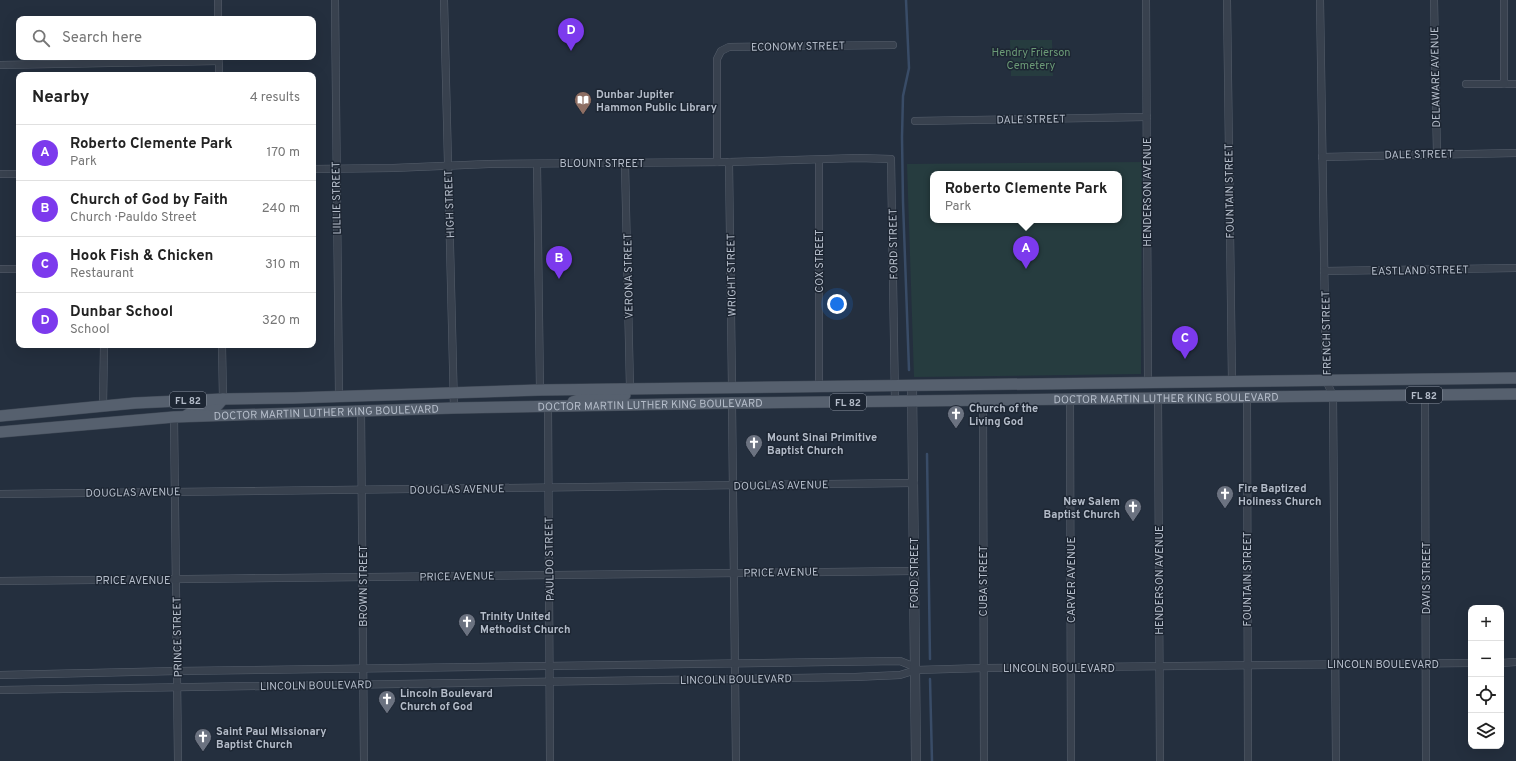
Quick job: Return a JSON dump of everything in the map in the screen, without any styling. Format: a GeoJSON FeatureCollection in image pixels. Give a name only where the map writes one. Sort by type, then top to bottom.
{"type":"FeatureCollection","features":[{"type":"Feature","properties":{"kind":"main road","name":"FL 82"},"geometry":{"type":"LineString","coordinates":[[1327,381],[1516,378]]}},
{"type":"Feature","properties":{"kind":"main road","name":"DOCTOR MARTIN LUTHER KING BOULEVARD"},"geometry":{"type":"LineString","coordinates":[[0,416],[135,403],[339,395],[630,388],[1327,381]]}},
{"type":"Feature","properties":{"kind":"main road"},"geometry":{"type":"LineString","coordinates":[[1133,398],[1144,390],[1148,383]]}},
{"type":"Feature","properties":{"kind":"main road"},"geometry":{"type":"LineString","coordinates":[[732,403],[737,394],[748,387]]}},
{"type":"Feature","properties":{"kind":"main road"},"geometry":{"type":"LineString","coordinates":[[565,406],[584,398],[624,395],[630,388]]}},
{"type":"Feature","properties":{"kind":"main road","name":"FL 82"},"geometry":{"type":"LineString","coordinates":[[1333,396],[1516,394]]}},
{"type":"Feature","properties":{"kind":"main road","name":"DOCTOR MARTIN LUTHER KING BOULEVARD"},"geometry":{"type":"LineString","coordinates":[[0,432],[179,417],[454,408],[732,403],[1333,396]]}},
{"type":"Feature","properties":{"kind":"main road"},"geometry":{"type":"LineString","coordinates":[[240,414],[245,407],[249,405],[286,403],[293,398]]}},
{"type":"Feature","properties":{"kind":"main road"},"geometry":{"type":"LineString","coordinates":[[179,417],[198,409],[216,407],[223,399]]}},
{"type":"Feature","properties":{"kind":"street"},"geometry":{"type":"LineString","coordinates":[[218,0],[218,16]]}},
{"type":"Feature","properties":{"kind":"street","name":"LILLIE STREET"},"geometry":{"type":"LineString","coordinates":[[335,0],[339,395]]}},
{"type":"Feature","properties":{"kind":"street","name":"HIGH STREET"},"geometry":{"type":"LineString","coordinates":[[444,0],[454,408]]}},
{"type":"Feature","properties":{"kind":"street","name":"HENDERSON AVENUE"},"geometry":{"type":"LineString","coordinates":[[1146,0],[1148,383]]}},
{"type":"Feature","properties":{"kind":"street","name":"FOUNTAIN STREET"},"geometry":{"type":"LineString","coordinates":[[1227,0],[1232,382]]}},
{"type":"Feature","properties":{"kind":"street","name":"FRENCH STREET"},"geometry":{"type":"LineString","coordinates":[[1320,0],[1327,381],[1333,396],[1336,761]]}},
{"type":"Feature","properties":{"kind":"street","name":"DELAWARE AVENUE"},"geometry":{"type":"LineString","coordinates":[[1434,0],[1437,154]]}},
{"type":"Feature","properties":{"kind":"street"},"geometry":{"type":"LineString","coordinates":[[1504,0],[1504,84]]}},
{"type":"Feature","properties":{"kind":"street","name":"ECONOMY STREET"},"geometry":{"type":"LineString","coordinates":[[717,162],[718,58],[721,51],[729,47],[893,45]]}},
{"type":"Feature","properties":{"kind":"street"},"geometry":{"type":"LineString","coordinates":[[0,65],[182,60]]}},
{"type":"Feature","properties":{"kind":"street"},"geometry":{"type":"LineString","coordinates":[[219,60],[219,72]]}},
{"type":"Feature","properties":{"kind":"street"},"geometry":{"type":"LineString","coordinates":[[1466,84],[1516,84]]}},
{"type":"Feature","properties":{"kind":"street","name":"DALE STREET"},"geometry":{"type":"LineString","coordinates":[[915,121],[1147,117]]}},
{"type":"Feature","properties":{"kind":"street","name":"DALE STREET"},"geometry":{"type":"LineString","coordinates":[[1322,157],[1516,153]]}},
{"type":"Feature","properties":{"kind":"street","name":"BLOUNT STREET"},"geometry":{"type":"LineString","coordinates":[[316,169],[891,159]]}},
{"type":"Feature","properties":{"kind":"street","name":"FORD STREET"},"geometry":{"type":"LineString","coordinates":[[891,159],[895,401]]}},
{"type":"Feature","properties":{"kind":"street","name":"COX STREET"},"geometry":{"type":"LineString","coordinates":[[818,160],[819,386]]}},
{"type":"Feature","properties":{"kind":"street","name":"WRIGHT STREET"},"geometry":{"type":"LineString","coordinates":[[729,162],[732,387]]}},
{"type":"Feature","properties":{"kind":"street"},"geometry":{"type":"LineString","coordinates":[[537,164],[540,390]]}},
{"type":"Feature","properties":{"kind":"street","name":"VERONA STREET"},"geometry":{"type":"LineString","coordinates":[[625,164],[630,388]]}},
{"type":"Feature","properties":{"kind":"street"},"geometry":{"type":"LineString","coordinates":[[0,174],[16,174]]}},
{"type":"Feature","properties":{"kind":"street"},"geometry":{"type":"LineString","coordinates":[[0,269],[16,268]]}},
{"type":"Feature","properties":{"kind":"street","name":"EASTLAND STREET"},"geometry":{"type":"LineString","coordinates":[[1324,271],[1516,268]]}},
{"type":"Feature","properties":{"kind":"street"},"geometry":{"type":"LineString","coordinates":[[103,406],[104,348]]}},
{"type":"Feature","properties":{"kind":"street"},"geometry":{"type":"LineString","coordinates":[[222,348],[223,399]]}},
{"type":"Feature","properties":{"kind":"street","name":"FORD STREET"},"geometry":{"type":"LineString","coordinates":[[912,386],[916,761]]}},
{"type":"Feature","properties":{"kind":"street","name":"DAVIS STREET"},"geometry":{"type":"LineString","coordinates":[[1425,395],[1426,761]]}},
{"type":"Feature","properties":{"kind":"street","name":"FOUNTAIN STREET"},"geometry":{"type":"LineString","coordinates":[[1247,397],[1248,761]]}},
{"type":"Feature","properties":{"kind":"street","name":"HENDERSON AVENUE"},"geometry":{"type":"LineString","coordinates":[[1158,398],[1160,761]]}},
{"type":"Feature","properties":{"kind":"street","name":"CARVER AVENUE"},"geometry":{"type":"LineString","coordinates":[[1070,399],[1071,761]]}},
{"type":"Feature","properties":{"kind":"street","name":"CUBA STREET"},"geometry":{"type":"LineString","coordinates":[[983,400],[984,761]]}},
{"type":"Feature","properties":{"kind":"street"},"geometry":{"type":"LineString","coordinates":[[732,403],[736,761]]}},
{"type":"Feature","properties":{"kind":"street","name":"PAULDO STREET"},"geometry":{"type":"LineString","coordinates":[[548,406],[550,761]]}},
{"type":"Feature","properties":{"kind":"street","name":"BROWN STREET"},"geometry":{"type":"LineString","coordinates":[[361,411],[364,761]]}},
{"type":"Feature","properties":{"kind":"street","name":"PRINCE STREET"},"geometry":{"type":"LineString","coordinates":[[178,761],[175,492],[179,417]]}},
{"type":"Feature","properties":{"kind":"street","name":"DOUGLAS AVENUE"},"geometry":{"type":"LineString","coordinates":[[0,494],[914,483]]}},
{"type":"Feature","properties":{"kind":"street","name":"PRICE AVENUE"},"geometry":{"type":"LineString","coordinates":[[0,581],[914,571]]}},
{"type":"Feature","properties":{"kind":"street","name":"LINCOLN BOULEVARD"},"geometry":{"type":"LineString","coordinates":[[0,675],[363,668],[900,661],[915,668],[1071,668],[1468,663]]}},
{"type":"Feature","properties":{"kind":"street"},"geometry":{"type":"LineString","coordinates":[[1504,663],[1516,662]]}},
{"type":"Feature","properties":{"kind":"street","name":"LINCOLN BOULEVARD"},"geometry":{"type":"LineString","coordinates":[[0,690],[735,679],[900,675],[915,668]]}},
{"type":"Feature","properties":{"kind":"green space","name":"Hendry Frierson Cemetery"},"geometry":{"type":"Polygon","coordinates":[[[1010,40],[1052,40],[1053,76],[1011,76],[1010,40]]]}},
{"type":"Feature","properties":{"kind":"green space"},"geometry":{"type":"Polygon","coordinates":[[[1142,162],[1141,374],[914,377],[907,164],[1142,162]]]}},
{"type":"Feature","properties":{"kind":"waterway"},"geometry":{"type":"LineString","coordinates":[[906,0],[909,68],[903,96],[902,137],[909,370]]}},
{"type":"Feature","properties":{"kind":"waterway"},"geometry":{"type":"LineString","coordinates":[[927,454],[930,659]]}},
{"type":"Feature","properties":{"kind":"waterway"},"geometry":{"type":"LineString","coordinates":[[930,679],[932,761]]}},
{"type":"Feature","properties":{"kind":"place","name":"Dunbar School"},"geometry":{"type":"Point","coordinates":[571,51]}},
{"type":"Feature","properties":{"kind":"place","name":"Dunbar Jupiter Hammon Public Library"},"geometry":{"type":"Point","coordinates":[583,115]}},
{"type":"Feature","properties":{"kind":"place","name":"Roberto Clemente Park"},"geometry":{"type":"Point","coordinates":[1026,269]}},
{"type":"Feature","properties":{"kind":"place","name":"Church of God by Faith"},"geometry":{"type":"Point","coordinates":[559,279]}},
{"type":"Feature","properties":{"kind":"place","name":"Hook Fish & Chicken"},"geometry":{"type":"Point","coordinates":[1185,359]}},
{"type":"Feature","properties":{"kind":"place","name":"Church of the Living God"},"geometry":{"type":"Point","coordinates":[956,429]}},
{"type":"Feature","properties":{"kind":"place","name":"Mount Sinai Primitive Baptist Church"},"geometry":{"type":"Point","coordinates":[754,458]}},
{"type":"Feature","properties":{"kind":"place","name":"Fire Baptized Holiness Church"},"geometry":{"type":"Point","coordinates":[1225,509]}},
{"type":"Feature","properties":{"kind":"place","name":"New Salem Baptist Church"},"geometry":{"type":"Point","coordinates":[1133,522]}},
{"type":"Feature","properties":{"kind":"place","name":"Trinity United Methodist Church"},"geometry":{"type":"Point","coordinates":[467,637]}},
{"type":"Feature","properties":{"kind":"place","name":"Lincoln Boulevard Church of God"},"geometry":{"type":"Point","coordinates":[387,714]}},
{"type":"Feature","properties":{"kind":"place","name":"Saint Paul Missionary Baptist Church"},"geometry":{"type":"Point","coordinates":[203,752]}}]}
